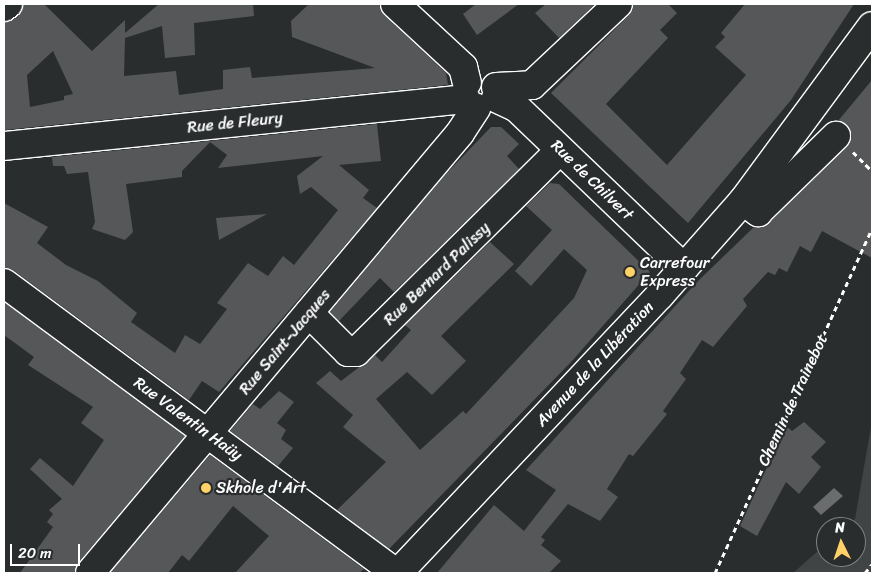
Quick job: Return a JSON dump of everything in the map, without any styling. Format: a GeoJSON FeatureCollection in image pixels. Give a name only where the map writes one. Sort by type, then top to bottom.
{"type":"FeatureCollection","features":[{"type":"Feature","properties":{"kind":"street"},"geometry":{"type":"LineString","coordinates":[[4,7],[8,4]]}},
{"type":"Feature","properties":{"kind":"street"},"geometry":{"type":"LineString","coordinates":[[395,4],[463,67],[480,95]]}},
{"type":"Feature","properties":{"kind":"street","name":"Rue de Fleury"},"geometry":{"type":"LineString","coordinates":[[4,146],[480,95],[532,85],[618,4]]}},
{"type":"Feature","properties":{"kind":"street","name":"Avenue de la Libération"},"geometry":{"type":"LineString","coordinates":[[397,573],[684,268],[743,201],[872,26]]}},
{"type":"Feature","properties":{"kind":"street","name":"Rue de Chilvert"},"geometry":{"type":"LineString","coordinates":[[480,95],[516,108],[684,268]]}},
{"type":"Feature","properties":{"kind":"street","name":"Rue Saint-Jacques"},"geometry":{"type":"LineString","coordinates":[[90,573],[460,133],[480,95]]}},
{"type":"Feature","properties":{"kind":"street"},"geometry":{"type":"LineString","coordinates":[[743,201],[758,212],[836,136]]}},
{"type":"Feature","properties":{"kind":"street","name":"Rue Bernard Palissy"},"geometry":{"type":"LineString","coordinates":[[309,313],[348,352],[356,352],[560,150]]}},
{"type":"Feature","properties":{"kind":"street","name":"Rue Valentin Haüy"},"geometry":{"type":"LineString","coordinates":[[4,284],[397,573]]}},
{"type":"Feature","properties":{"kind":"path","name":"Chemin de Trainebot"},"geometry":{"type":"LineString","coordinates":[[715,573],[872,229]]}},
{"type":"Feature","properties":{"kind":"path"},"geometry":{"type":"LineString","coordinates":[[865,573],[872,564]]}},
{"type":"Feature","properties":{"kind":"shaded area"},"geometry":{"type":"Polygon","coordinates":[[[872,421],[872,573],[793,573],[816,553],[816,567],[866,567],[866,517],[855,517],[872,421]]]}},
{"type":"Feature","properties":{"kind":"shaded area"},"geometry":{"type":"Polygon","coordinates":[[[834,488],[843,496],[821,515],[813,507],[834,488]]]}},
{"type":"Feature","properties":{"kind":"building"},"geometry":{"type":"Polygon","coordinates":[[[23,4],[44,4],[92,51],[125,20],[125,33],[159,4],[253,4],[254,16],[194,23],[195,55],[165,58],[162,26],[125,38],[124,76],[176,71],[179,95],[223,89],[223,70],[250,67],[252,78],[375,68],[292,37],[291,21],[309,4],[379,4],[384,15],[446,73],[448,85],[4,130],[4,23],[17,16],[23,4]],[[53,51],[27,75],[30,107],[64,100],[64,96],[73,94],[53,51]]]}},
{"type":"Feature","properties":{"kind":"building"},"geometry":{"type":"Polygon","coordinates":[[[476,4],[519,4],[477,35],[463,14],[476,4]]]}},
{"type":"Feature","properties":{"kind":"building"},"geometry":{"type":"Polygon","coordinates":[[[546,4],[595,4],[559,38],[535,13],[546,4]]]}},
{"type":"Feature","properties":{"kind":"building"},"geometry":{"type":"Polygon","coordinates":[[[633,4],[668,4],[677,13],[660,30],[668,38],[606,104],[667,165],[746,75],[715,47],[725,37],[721,33],[745,4],[854,4],[791,100],[688,223],[551,93],[629,15],[633,4]]]}},
{"type":"Feature","properties":{"kind":"building"},"geometry":{"type":"Polygon","coordinates":[[[872,80],[872,258],[822,231],[811,252],[800,246],[787,272],[779,268],[775,275],[768,272],[743,299],[747,306],[713,347],[702,340],[680,373],[686,379],[663,411],[667,414],[633,456],[629,454],[607,489],[618,497],[600,521],[568,504],[541,537],[545,540],[541,545],[561,561],[549,573],[437,573],[494,505],[524,531],[556,490],[526,470],[698,281],[754,227],[769,223],[847,147],[851,132],[838,121],[872,80]]]}},
{"type":"Feature","properties":{"kind":"building"},"geometry":{"type":"Polygon","coordinates":[[[377,124],[381,161],[339,165],[369,190],[363,198],[377,208],[219,392],[202,381],[189,400],[13,270],[4,268],[4,203],[48,227],[37,243],[66,265],[98,281],[137,313],[131,322],[175,353],[185,335],[200,344],[227,309],[217,303],[248,263],[268,276],[283,256],[294,265],[338,210],[311,187],[300,194],[297,176],[323,156],[218,168],[227,155],[210,142],[182,171],[182,177],[126,184],[133,232],[125,240],[92,229],[95,222],[88,172],[67,174],[64,166],[53,166],[52,157],[377,124]]]}},
{"type":"Feature","properties":{"kind":"building"},"geometry":{"type":"Polygon","coordinates":[[[491,127],[501,127],[519,144],[507,156],[519,169],[394,292],[380,278],[339,321],[330,312],[444,176],[491,127]]]}},
{"type":"Feature","properties":{"kind":"building"},"geometry":{"type":"Polygon","coordinates":[[[550,183],[559,184],[650,272],[572,361],[389,549],[337,510],[386,462],[343,427],[353,415],[316,383],[330,371],[341,381],[375,355],[382,362],[411,330],[405,325],[490,242],[514,264],[441,336],[466,361],[432,395],[407,372],[376,399],[420,450],[463,411],[466,414],[574,298],[587,270],[564,249],[531,286],[515,271],[552,230],[526,206],[550,183]]]}},
{"type":"Feature","properties":{"kind":"building"},"geometry":{"type":"Polygon","coordinates":[[[267,214],[219,240],[216,218],[267,214]]]}},
{"type":"Feature","properties":{"kind":"building"},"geometry":{"type":"Polygon","coordinates":[[[4,302],[185,436],[78,563],[75,573],[20,573],[53,527],[47,522],[53,514],[49,510],[62,499],[30,469],[40,458],[73,486],[104,440],[81,423],[93,407],[28,365],[34,357],[4,335],[4,302]]]}},
{"type":"Feature","properties":{"kind":"building"},"geometry":{"type":"Polygon","coordinates":[[[279,391],[294,402],[277,423],[286,430],[281,439],[293,448],[278,466],[230,431],[253,404],[260,409],[279,391]]]}},
{"type":"Feature","properties":{"kind":"building"},"geometry":{"type":"Polygon","coordinates":[[[804,422],[826,442],[811,457],[821,467],[799,494],[786,482],[757,536],[740,526],[786,426],[792,431],[804,422]]]}},
{"type":"Feature","properties":{"kind":"building"},"geometry":{"type":"Polygon","coordinates":[[[210,455],[364,569],[359,573],[235,573],[269,536],[233,506],[189,561],[182,555],[168,573],[110,573],[210,455]]]}},
{"type":"Feature","properties":{"kind":"place","name":"Carrefour Express"},"geometry":{"type":"Point","coordinates":[630,272]}},
{"type":"Feature","properties":{"kind":"place","name":"Skhole d'Art"},"geometry":{"type":"Point","coordinates":[206,488]}}]}
